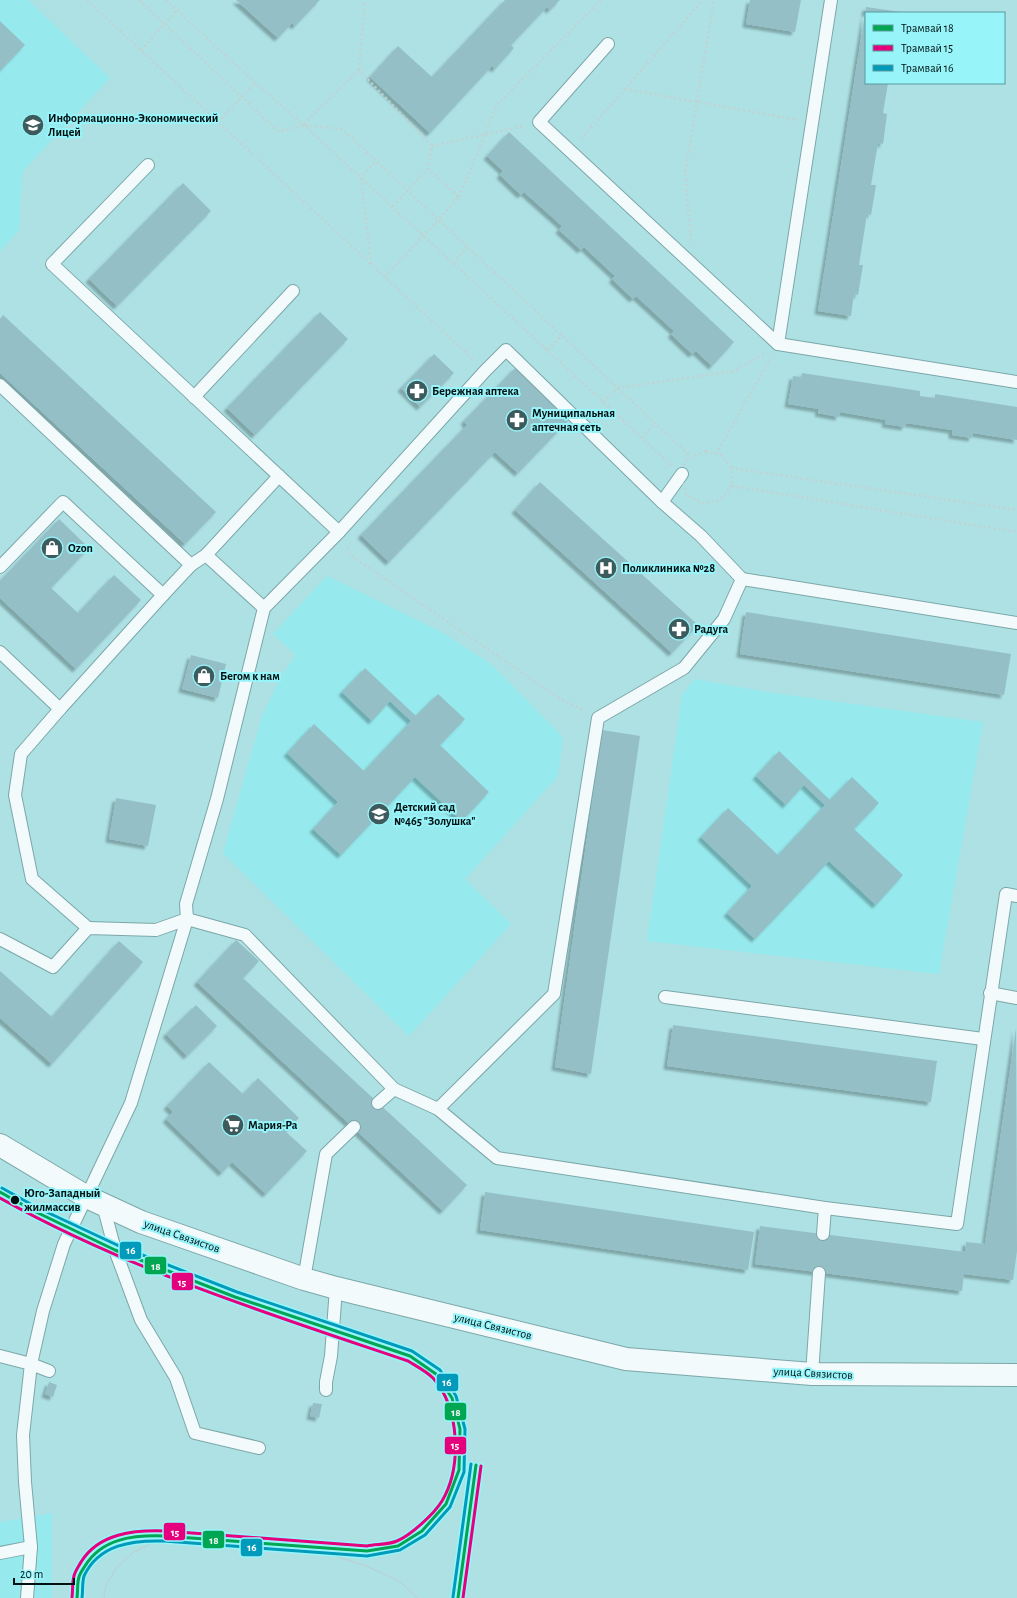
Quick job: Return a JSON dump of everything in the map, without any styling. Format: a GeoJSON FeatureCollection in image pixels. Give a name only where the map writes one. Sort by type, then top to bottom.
{"type":"FeatureCollection","features":[{"type":"Feature","properties":{"kind":"main road","name":"улица Связистов"},"geometry":{"type":"LineString","coordinates":[[0,1145],[95,1201],[141,1222],[304,1279],[626,1359],[812,1374],[1017,1375]]}},
{"type":"Feature","properties":{"kind":"lane"},"geometry":{"type":"LineString","coordinates":[[778,344],[831,0]]}},
{"type":"Feature","properties":{"kind":"lane"},"geometry":{"type":"LineString","coordinates":[[608,44],[539,122],[778,344],[1017,382]]}},
{"type":"Feature","properties":{"kind":"lane"},"geometry":{"type":"LineString","coordinates":[[148,166],[52,264],[339,532]]}},
{"type":"Feature","properties":{"kind":"lane"},"geometry":{"type":"LineString","coordinates":[[194,396],[293,291]]}},
{"type":"Feature","properties":{"kind":"lane"},"geometry":{"type":"LineString","coordinates":[[27,1598],[31,1547],[25,1482],[23,1435],[31,1364],[43,1311],[64,1244],[95,1201],[131,1103],[186,919],[186,904],[217,799],[264,608],[339,532],[485,371],[506,350],[662,502],[701,536],[742,579],[1017,623]]}},
{"type":"Feature","properties":{"kind":"lane"},"geometry":{"type":"LineString","coordinates":[[0,386],[191,565]]}},
{"type":"Feature","properties":{"kind":"lane"},"geometry":{"type":"LineString","coordinates":[[662,502],[682,474]]}},
{"type":"Feature","properties":{"kind":"lane"},"geometry":{"type":"LineString","coordinates":[[279,476],[206,555],[191,565],[163,595],[21,754],[14,795],[32,879],[88,928],[156,930],[186,919],[245,935],[394,1089],[438,1109],[497,1158],[825,1208],[956,1224],[1006,894],[1017,896]]}},
{"type":"Feature","properties":{"kind":"lane"},"geometry":{"type":"LineString","coordinates":[[0,567],[63,502],[163,595]]}},
{"type":"Feature","properties":{"kind":"lane"},"geometry":{"type":"LineString","coordinates":[[206,555],[264,608]]}},
{"type":"Feature","properties":{"kind":"lane"},"geometry":{"type":"LineString","coordinates":[[438,1109],[554,994],[598,718],[684,668],[724,619],[742,579]]}},
{"type":"Feature","properties":{"kind":"lane"},"geometry":{"type":"LineString","coordinates":[[0,652],[60,709]]}},
{"type":"Feature","properties":{"kind":"lane"},"geometry":{"type":"LineString","coordinates":[[0,939],[53,967],[88,928]]}},
{"type":"Feature","properties":{"kind":"lane"},"geometry":{"type":"LineString","coordinates":[[990,993],[1017,998]]}},
{"type":"Feature","properties":{"kind":"lane"},"geometry":{"type":"LineString","coordinates":[[665,997],[983,1039]]}},
{"type":"Feature","properties":{"kind":"lane"},"geometry":{"type":"LineString","coordinates":[[378,1103],[394,1089]]}},
{"type":"Feature","properties":{"kind":"lane"},"geometry":{"type":"LineString","coordinates":[[304,1279],[326,1154],[354,1127]]}},
{"type":"Feature","properties":{"kind":"lane"},"geometry":{"type":"LineString","coordinates":[[95,1201],[141,1320],[176,1378],[196,1433],[259,1448]]}},
{"type":"Feature","properties":{"kind":"lane"},"geometry":{"type":"LineString","coordinates":[[823,1234],[825,1208]]}},
{"type":"Feature","properties":{"kind":"lane"},"geometry":{"type":"LineString","coordinates":[[812,1374],[819,1273]]}},
{"type":"Feature","properties":{"kind":"lane"},"geometry":{"type":"LineString","coordinates":[[326,1390],[331,1356],[336,1288]]}},
{"type":"Feature","properties":{"kind":"lane"},"geometry":{"type":"LineString","coordinates":[[0,1356],[31,1364],[49,1371]]}},
{"type":"Feature","properties":{"kind":"lane"},"geometry":{"type":"LineString","coordinates":[[0,1553],[31,1547]]}},
{"type":"Feature","properties":{"kind":"path"},"geometry":{"type":"LineString","coordinates":[[87,0],[485,371]]}},
{"type":"Feature","properties":{"kind":"path"},"geometry":{"type":"LineString","coordinates":[[139,0],[279,132],[304,125],[342,129],[690,456]]}},
{"type":"Feature","properties":{"kind":"path"},"geometry":{"type":"LineString","coordinates":[[166,0],[255,83],[361,177],[423,236],[682,474]]}},
{"type":"Feature","properties":{"kind":"path"},"geometry":{"type":"LineString","coordinates":[[304,125],[359,70],[365,0]]}},
{"type":"Feature","properties":{"kind":"path"},"geometry":{"type":"LineString","coordinates":[[385,277],[459,197],[497,104],[601,0]]}},
{"type":"Feature","properties":{"kind":"path"},"geometry":{"type":"LineString","coordinates":[[570,151],[703,0]]}},
{"type":"Feature","properties":{"kind":"path"},"geometry":{"type":"LineString","coordinates":[[694,266],[685,172],[714,0]]}},
{"type":"Feature","properties":{"kind":"path"},"geometry":{"type":"LineString","coordinates":[[140,50],[177,10]]}},
{"type":"Feature","properties":{"kind":"path"},"geometry":{"type":"LineString","coordinates":[[359,70],[432,146]]}},
{"type":"Feature","properties":{"kind":"path"},"geometry":{"type":"LineString","coordinates":[[218,122],[255,83]]}},
{"type":"Feature","properties":{"kind":"path"},"geometry":{"type":"LineString","coordinates":[[625,89],[812,123]]}},
{"type":"Feature","properties":{"kind":"path"},"geometry":{"type":"LineString","coordinates":[[432,146],[539,122]]}},
{"type":"Feature","properties":{"kind":"path"},"geometry":{"type":"LineString","coordinates":[[392,207],[428,169],[432,146]]}},
{"type":"Feature","properties":{"kind":"path"},"geometry":{"type":"LineString","coordinates":[[371,265],[361,177],[376,161]]}},
{"type":"Feature","properties":{"kind":"path"},"geometry":{"type":"LineString","coordinates":[[428,169],[459,197]]}},
{"type":"Feature","properties":{"kind":"path"},"geometry":{"type":"LineString","coordinates":[[453,263],[467,247]]}},
{"type":"Feature","properties":{"kind":"path"},"geometry":{"type":"LineString","coordinates":[[548,350],[562,335]]}},
{"type":"Feature","properties":{"kind":"path"},"geometry":{"type":"LineString","coordinates":[[603,402],[618,388],[734,371],[778,344]]}},
{"type":"Feature","properties":{"kind":"path"},"geometry":{"type":"LineString","coordinates":[[716,454],[778,344]]}},
{"type":"Feature","properties":{"kind":"path"},"geometry":{"type":"LineString","coordinates":[[642,438],[655,423]]}},
{"type":"Feature","properties":{"kind":"path"},"geometry":{"type":"LineString","coordinates":[[706,451],[716,454],[721,455],[731,468],[733,477],[732,486],[720,500],[702,504],[686,494],[682,474],[683,465],[690,456],[706,451]]}},
{"type":"Feature","properties":{"kind":"path"},"geometry":{"type":"LineString","coordinates":[[731,468],[1017,510]]}},
{"type":"Feature","properties":{"kind":"path"},"geometry":{"type":"LineString","coordinates":[[732,486],[1017,532]]}},
{"type":"Feature","properties":{"kind":"path"},"geometry":{"type":"LineString","coordinates":[[339,532],[353,557],[359,562],[559,698],[598,718]]}},
{"type":"Feature","properties":{"kind":"shaded area","name":"Информационно-Экономический Лицей"},"geometry":{"type":"Polygon","coordinates":[[[0,0],[28,0],[110,78],[22,172],[19,230],[0,251],[0,0]]]}},
{"type":"Feature","properties":{"kind":"shaded area","name":"Детский сад №465 \"Золушка\""},"geometry":{"type":"Polygon","coordinates":[[[327,576],[440,631],[491,664],[563,737],[558,776],[465,879],[511,924],[409,1036],[223,853],[262,716],[281,676],[296,655],[273,634],[327,576]]]}},
{"type":"Feature","properties":{"kind":"shaded area"},"geometry":{"type":"Polygon","coordinates":[[[695,679],[774,693],[983,722],[939,974],[647,941],[682,695],[695,679]]]}},
{"type":"Feature","properties":{"kind":"shaded area"},"geometry":{"type":"Polygon","coordinates":[[[52,1513],[52,1598],[0,1598],[0,1522],[52,1513]]]}},
{"type":"Feature","properties":{"kind":"building"},"geometry":{"type":"Polygon","coordinates":[[[236,0],[320,0],[295,26],[292,23],[278,38],[236,0]]]}},
{"type":"Feature","properties":{"kind":"building"},"geometry":{"type":"Polygon","coordinates":[[[505,0],[560,0],[550,10],[547,7],[511,45],[514,48],[495,69],[492,66],[430,133],[370,77],[398,46],[432,77],[505,0]]]}},
{"type":"Feature","properties":{"kind":"building"},"geometry":{"type":"Polygon","coordinates":[[[750,0],[801,0],[795,32],[746,24],[750,0]]]}},
{"type":"Feature","properties":{"kind":"building"},"geometry":{"type":"Polygon","coordinates":[[[866,7],[901,12],[865,12],[866,7]]]}},
{"type":"Feature","properties":{"kind":"building"},"geometry":{"type":"Polygon","coordinates":[[[865,13],[865,84],[888,84],[883,113],[887,114],[883,144],[878,143],[871,185],[876,185],[871,215],[867,214],[859,265],[863,265],[858,295],[854,294],[851,316],[818,311],[865,13]]]}},
{"type":"Feature","properties":{"kind":"building"},"geometry":{"type":"Polygon","coordinates":[[[0,21],[25,45],[0,71],[0,21]]]}},
{"type":"Feature","properties":{"kind":"building"},"geometry":{"type":"Polygon","coordinates":[[[509,132],[734,342],[712,366],[696,351],[692,354],[671,334],[674,331],[636,296],[633,299],[612,279],[615,276],[584,247],[581,250],[559,230],[562,226],[524,192],[521,195],[500,175],[503,171],[487,156],[509,132]]]}},
{"type":"Feature","properties":{"kind":"building"},"geometry":{"type":"Polygon","coordinates":[[[183,183],[211,211],[117,306],[89,279],[183,183]]]}},
{"type":"Feature","properties":{"kind":"building"},"geometry":{"type":"Polygon","coordinates":[[[320,312],[348,339],[255,435],[227,408],[320,312]]]}},
{"type":"Feature","properties":{"kind":"building"},"geometry":{"type":"Polygon","coordinates":[[[3,315],[216,512],[185,544],[0,373],[0,319],[3,315]]]}},
{"type":"Feature","properties":{"kind":"building"},"geometry":{"type":"Polygon","coordinates":[[[434,354],[454,373],[420,407],[401,388],[434,354]]]}},
{"type":"Feature","properties":{"kind":"building"},"geometry":{"type":"Polygon","coordinates":[[[516,367],[570,419],[518,473],[495,452],[389,562],[361,535],[467,425],[464,421],[516,367]]]}},
{"type":"Feature","properties":{"kind":"building"},"geometry":{"type":"Polygon","coordinates":[[[802,373],[920,391],[920,396],[935,398],[935,394],[1017,407],[1017,440],[973,433],[972,438],[952,435],[952,430],[906,423],[905,427],[885,424],[886,420],[840,412],[839,417],[818,413],[819,409],[788,404],[793,376],[801,377],[802,373]]]}},
{"type":"Feature","properties":{"kind":"building","name":"Поликлиника №28"},"geometry":{"type":"Polygon","coordinates":[[[540,482],[698,625],[672,653],[515,510],[540,482]]]}},
{"type":"Feature","properties":{"kind":"building"},"geometry":{"type":"Polygon","coordinates":[[[59,519],[89,548],[51,588],[78,613],[114,575],[141,600],[76,669],[0,598],[0,581],[59,519]]]}},
{"type":"Feature","properties":{"kind":"building"},"geometry":{"type":"Polygon","coordinates":[[[746,612],[1011,654],[1004,695],[740,654],[746,612]]]}},
{"type":"Feature","properties":{"kind":"building","name":"Бегом к нам"},"geometry":{"type":"Polygon","coordinates":[[[191,655],[226,664],[218,698],[182,689],[191,655]]]}},
{"type":"Feature","properties":{"kind":"building"},"geometry":{"type":"Polygon","coordinates":[[[365,668],[416,716],[438,694],[465,719],[440,745],[489,792],[462,821],[415,777],[341,855],[313,829],[338,802],[287,753],[314,724],[364,771],[411,721],[390,701],[372,721],[342,692],[365,668]]]}},
{"type":"Feature","properties":{"kind":"building"},"geometry":{"type":"Polygon","coordinates":[[[602,730],[640,736],[591,1074],[555,1067],[602,730]]]}},
{"type":"Feature","properties":{"kind":"building"},"geometry":{"type":"Polygon","coordinates":[[[779,751],[830,800],[852,777],[879,803],[854,829],[903,875],[876,905],[829,861],[755,939],[727,913],[752,886],[701,837],[728,808],[778,855],[825,805],[804,785],[786,805],[756,776],[779,751]]]}},
{"type":"Feature","properties":{"kind":"building"},"geometry":{"type":"Polygon","coordinates":[[[116,798],[156,805],[148,846],[109,839],[116,798]]]}},
{"type":"Feature","properties":{"kind":"building"},"geometry":{"type":"Polygon","coordinates":[[[236,940],[259,961],[243,978],[467,1185],[443,1211],[197,982],[236,940]]]}},
{"type":"Feature","properties":{"kind":"building"},"geometry":{"type":"Polygon","coordinates":[[[119,941],[143,962],[52,1064],[0,1018],[0,971],[52,1017],[119,941]]]}},
{"type":"Feature","properties":{"kind":"building"},"geometry":{"type":"Polygon","coordinates":[[[196,1005],[217,1026],[187,1056],[166,1034],[196,1005]]]}},
{"type":"Feature","properties":{"kind":"building"},"geometry":{"type":"Polygon","coordinates":[[[673,1025],[937,1061],[931,1102],[667,1066],[673,1025]]]}},
{"type":"Feature","properties":{"kind":"building"},"geometry":{"type":"Polygon","coordinates":[[[1016,1028],[1017,1251],[1013,1280],[964,1274],[962,1291],[755,1264],[760,1226],[965,1252],[966,1242],[985,1244],[1016,1028]]]}},
{"type":"Feature","properties":{"kind":"building","name":"Мария-Ра"},"geometry":{"type":"Polygon","coordinates":[[[209,1062],[243,1094],[258,1078],[299,1118],[286,1132],[307,1151],[266,1194],[232,1162],[222,1173],[166,1119],[173,1112],[167,1106],[209,1062]]]}},
{"type":"Feature","properties":{"kind":"building"},"geometry":{"type":"Polygon","coordinates":[[[485,1192],[754,1232],[748,1270],[480,1230],[485,1192]]]}},
{"type":"Feature","properties":{"kind":"building"},"geometry":{"type":"Polygon","coordinates":[[[49,1382],[57,1385],[53,1397],[45,1394],[49,1382]]]}},
{"type":"Feature","properties":{"kind":"building"},"geometry":{"type":"Polygon","coordinates":[[[313,1403],[322,1404],[319,1418],[310,1416],[313,1403]]]}},
{"type":"Feature","properties":{"kind":"tram line","name":"16"},"geometry":{"type":"LineString","coordinates":[[2,1188],[36,1207],[117,1245],[237,1292],[412,1351],[440,1370],[456,1396],[465,1429],[464,1472],[450,1507],[425,1535],[400,1550],[367,1556],[164,1541],[129,1543],[108,1551],[98,1557],[90,1565],[84,1576],[82,1598]]}},
{"type":"Feature","properties":{"kind":"tram line","name":"18"},"geometry":{"type":"LineString","coordinates":[[0,1192],[34,1211],[115,1250],[235,1297],[410,1356],[436,1374],[452,1398],[460,1429],[459,1470],[446,1504],[422,1531],[398,1546],[367,1551],[164,1536],[141,1536],[120,1540],[100,1549],[83,1568],[79,1576],[77,1598]]}},
{"type":"Feature","properties":{"kind":"tram line","name":"15"},"geometry":{"type":"LineString","coordinates":[[0,1198],[49,1224],[149,1269],[252,1308],[408,1361],[433,1378],[449,1405],[453,1421],[455,1438],[453,1472],[442,1501],[428,1518],[409,1534],[397,1541],[367,1546],[165,1531],[141,1531],[118,1535],[107,1539],[89,1552],[76,1570],[73,1581],[72,1597]]}},
{"type":"Feature","properties":{"kind":"tram line","name":"16"},"geometry":{"type":"LineString","coordinates":[[453,1597],[471,1464]]}},
{"type":"Feature","properties":{"kind":"tram line","name":"18"},"geometry":{"type":"LineString","coordinates":[[458,1598],[476,1465]]}},
{"type":"Feature","properties":{"kind":"tram line","name":"15"},"geometry":{"type":"LineString","coordinates":[[463,1598],[481,1466]]}},
{"type":"Feature","properties":{"kind":"tram line"},"geometry":{"type":"LineString","coordinates":[[104,1598],[106,1585],[117,1567],[134,1552],[154,1542],[179,1538]]}},
{"type":"Feature","properties":{"kind":"tram line"},"geometry":{"type":"LineString","coordinates":[[290,1546],[326,1553],[366,1566],[399,1581],[418,1598]]}},
{"type":"Feature","properties":{"kind":"place","name":"Информационно-Экономический Лицей"},"geometry":{"type":"Point","coordinates":[33,125]}},
{"type":"Feature","properties":{"kind":"place","name":"Бережная аптека"},"geometry":{"type":"Point","coordinates":[417,391]}},
{"type":"Feature","properties":{"kind":"place","name":"Муниципальная аптечная сеть"},"geometry":{"type":"Point","coordinates":[517,420]}},
{"type":"Feature","properties":{"kind":"place","name":"Ozon"},"geometry":{"type":"Point","coordinates":[52,548]}},
{"type":"Feature","properties":{"kind":"place","name":"Поликлиника №28"},"geometry":{"type":"Point","coordinates":[606,568]}},
{"type":"Feature","properties":{"kind":"place","name":"Радуга"},"geometry":{"type":"Point","coordinates":[679,629]}},
{"type":"Feature","properties":{"kind":"place","name":"Бегом к нам"},"geometry":{"type":"Point","coordinates":[204,676]}},
{"type":"Feature","properties":{"kind":"place","name":"Детский сад №465 \"Золушка\""},"geometry":{"type":"Point","coordinates":[379,814]}},
{"type":"Feature","properties":{"kind":"place","name":"Мария-Ра"},"geometry":{"type":"Point","coordinates":[233,1125]}},
{"type":"Feature","properties":{"kind":"place","name":"Юго-Западный жилмассив"},"geometry":{"type":"Point","coordinates":[15,1200]}}]}
